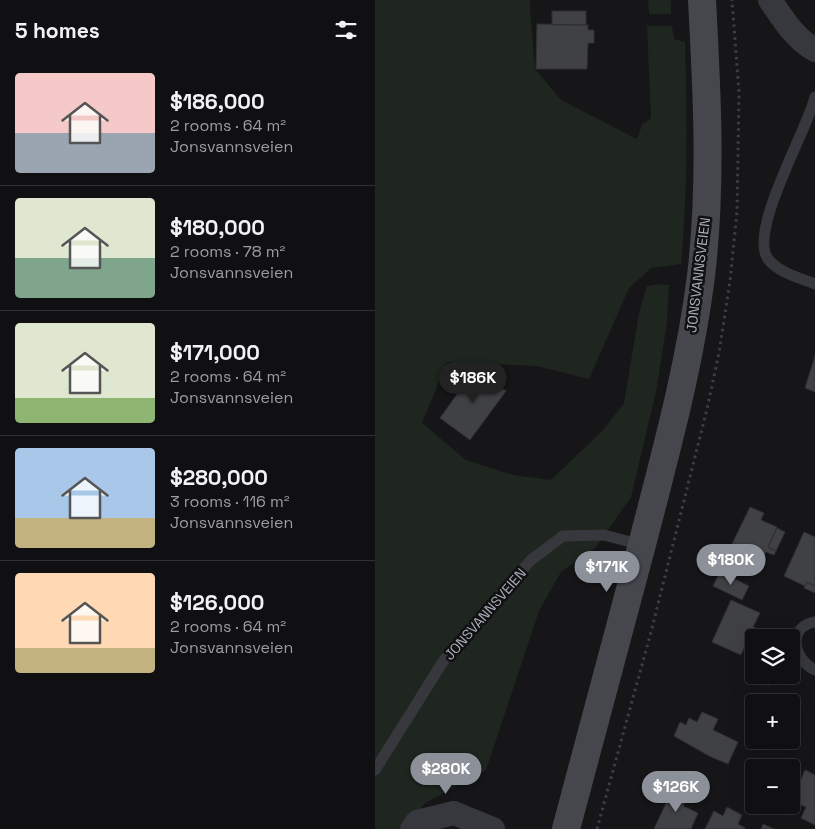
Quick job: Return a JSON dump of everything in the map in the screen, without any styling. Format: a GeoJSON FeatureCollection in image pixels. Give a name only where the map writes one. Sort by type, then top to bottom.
{"type":"FeatureCollection","features":[{"type":"Feature","properties":{"kind":"main road","name":"JONSVANNSVEIEN"},"geometry":{"type":"LineString","coordinates":[[566,829],[663,463],[686,367],[701,277],[708,176],[706,73],[701,0]]}},
{"type":"Feature","properties":{"kind":"street"},"geometry":{"type":"LineString","coordinates":[[770,0],[804,44],[815,50]]}},
{"type":"Feature","properties":{"kind":"street"},"geometry":{"type":"LineString","coordinates":[[412,829],[417,822],[454,813],[493,829]]}},
{"type":"Feature","properties":{"kind":"lane"},"geometry":{"type":"LineString","coordinates":[[815,97],[806,126],[773,200],[763,245],[768,258],[784,272],[815,284]]}},
{"type":"Feature","properties":{"kind":"lane","name":"JONSVANNSVEIEN"},"geometry":{"type":"LineString","coordinates":[[375,770],[444,660],[531,560],[563,536],[603,535],[642,545]]}},
{"type":"Feature","properties":{"kind":"lane"},"geometry":{"type":"LineString","coordinates":[[815,622],[804,627],[799,632],[796,644],[797,651],[802,659],[815,670]]}},
{"type":"Feature","properties":{"kind":"shaded area"},"geometry":{"type":"Polygon","coordinates":[[[375,0],[530,0],[535,69],[561,100],[637,139],[642,125],[651,118],[647,26],[672,26],[674,39],[685,42],[686,153],[681,264],[651,268],[629,288],[589,379],[537,366],[447,362],[422,423],[466,460],[513,475],[551,480],[604,429],[624,403],[639,313],[647,286],[669,285],[667,322],[656,392],[631,497],[596,547],[561,572],[539,611],[486,770],[425,803],[404,829],[375,829],[375,0]]]}},
{"type":"Feature","properties":{"kind":"shaded area"},"geometry":{"type":"Polygon","coordinates":[[[648,0],[671,0],[671,14],[649,14],[648,0]]]}},
{"type":"Feature","properties":{"kind":"building"},"geometry":{"type":"Polygon","coordinates":[[[552,11],[586,11],[586,25],[552,25],[552,11]]]}},
{"type":"Feature","properties":{"kind":"building"},"geometry":{"type":"Polygon","coordinates":[[[537,24],[588,25],[588,30],[594,30],[594,43],[588,43],[587,69],[536,69],[537,24]]]}},
{"type":"Feature","properties":{"kind":"building"},"geometry":{"type":"Polygon","coordinates":[[[815,356],[815,392],[805,388],[815,356]]]}},
{"type":"Feature","properties":{"kind":"building"},"geometry":{"type":"Polygon","coordinates":[[[475,369],[506,391],[470,440],[440,418],[475,369]]]}},
{"type":"Feature","properties":{"kind":"building"},"geometry":{"type":"Polygon","coordinates":[[[750,507],[764,513],[761,520],[777,527],[768,547],[776,551],[774,555],[766,552],[761,561],[753,558],[751,561],[729,550],[750,507]]]}},
{"type":"Feature","properties":{"kind":"building"},"geometry":{"type":"Polygon","coordinates":[[[777,528],[785,532],[776,551],[768,547],[777,528]]]}},
{"type":"Feature","properties":{"kind":"building"},"geometry":{"type":"Polygon","coordinates":[[[804,532],[815,537],[815,586],[807,582],[805,586],[784,576],[804,532]]]}},
{"type":"Feature","properties":{"kind":"building"},"geometry":{"type":"Polygon","coordinates":[[[720,572],[749,586],[742,600],[713,586],[720,572]]]}},
{"type":"Feature","properties":{"kind":"building"},"geometry":{"type":"Polygon","coordinates":[[[807,582],[815,586],[815,593],[804,588],[807,582]]]}},
{"type":"Feature","properties":{"kind":"building"},"geometry":{"type":"Polygon","coordinates":[[[731,600],[760,613],[753,627],[758,629],[745,629],[745,646],[741,655],[712,642],[731,600]]]}},
{"type":"Feature","properties":{"kind":"building"},"geometry":{"type":"Polygon","coordinates":[[[702,712],[718,719],[713,730],[738,742],[728,764],[709,756],[674,736],[680,722],[686,725],[689,718],[697,722],[702,712]]]}},
{"type":"Feature","properties":{"kind":"building"},"geometry":{"type":"Polygon","coordinates":[[[805,770],[815,775],[815,825],[801,818],[806,807],[800,805],[801,780],[805,770]]]}},
{"type":"Feature","properties":{"kind":"building"},"geometry":{"type":"Polygon","coordinates":[[[673,788],[688,795],[683,806],[698,813],[691,829],[654,829],[673,788]]]}},
{"type":"Feature","properties":{"kind":"building"},"geometry":{"type":"Polygon","coordinates":[[[727,807],[742,815],[738,824],[745,829],[705,829],[714,811],[723,816],[727,807]]]}},
{"type":"Feature","properties":{"kind":"building"},"geometry":{"type":"Polygon","coordinates":[[[763,824],[774,829],[761,829],[763,824]]]}}]}
